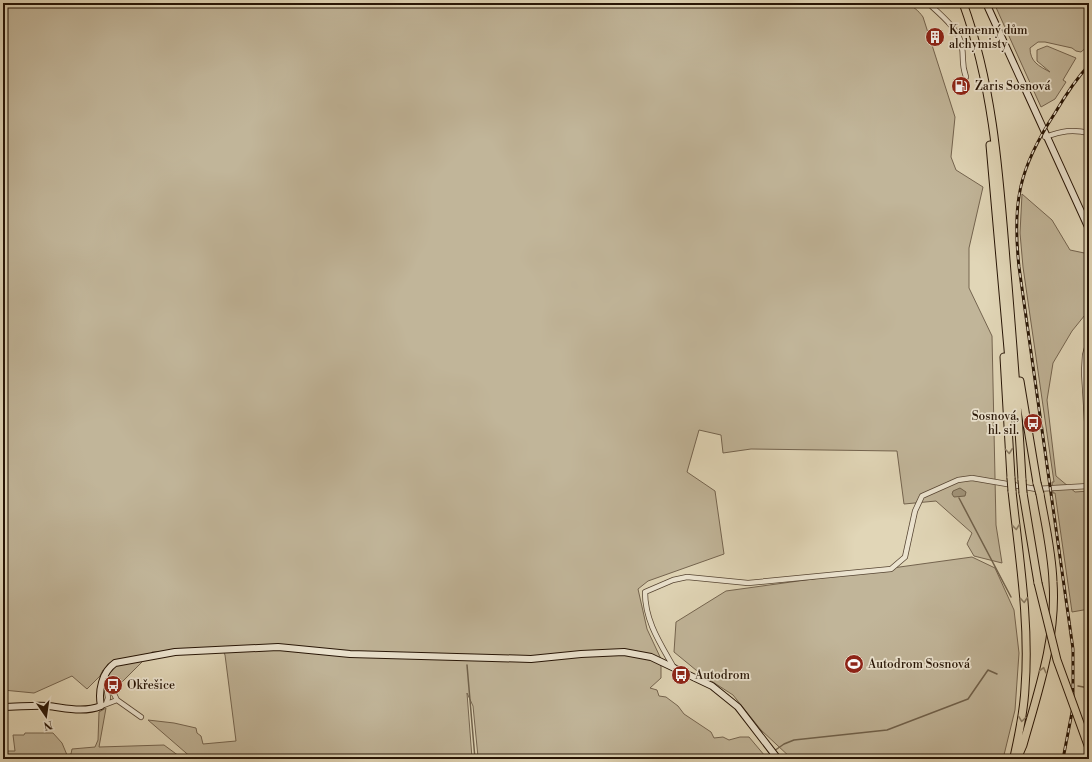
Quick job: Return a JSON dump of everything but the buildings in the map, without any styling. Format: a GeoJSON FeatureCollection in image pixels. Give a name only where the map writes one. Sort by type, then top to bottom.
{"type":"FeatureCollection","features":[{"type":"Feature","properties":{"kind":"main road"},"geometry":{"type":"LineString","coordinates":[[963,3],[984,77],[993,130],[1000,187],[1023,493],[1038,583],[1057,660],[1074,711],[1089,748]]}},
{"type":"Feature","properties":{"kind":"main road"},"geometry":{"type":"LineString","coordinates":[[972,34],[988,130],[1012,402],[1022,480]]}},
{"type":"Feature","properties":{"kind":"main road"},"geometry":{"type":"LineString","coordinates":[[1002,288],[1005,404],[1012,491],[1024,601],[1027,661],[1024,703],[1014,759]]}},
{"type":"Feature","properties":{"kind":"main road"},"geometry":{"type":"LineString","coordinates":[[1011,323],[1054,582],[1051,631],[1033,708],[1017,759]]}},
{"type":"Feature","properties":{"kind":"street"},"geometry":{"type":"LineString","coordinates":[[928,3],[955,31],[962,45],[962,65],[966,77]]}},
{"type":"Feature","properties":{"kind":"street"},"geometry":{"type":"LineString","coordinates":[[986,3],[1089,229]]}},
{"type":"Feature","properties":{"kind":"street"},"geometry":{"type":"LineString","coordinates":[[1046,137],[1064,130],[1075,129],[1089,132]]}},
{"type":"Feature","properties":{"kind":"street"},"geometry":{"type":"LineString","coordinates":[[1089,340],[1085,355],[1084,372],[1089,455]]}},
{"type":"Feature","properties":{"kind":"street"},"geometry":{"type":"LineString","coordinates":[[674,668],[650,626],[645,607],[645,592],[657,586],[687,577],[748,583],[891,569],[905,557],[915,511],[922,496],[958,480],[972,478],[1036,489],[1089,486]]}},
{"type":"Feature","properties":{"kind":"street"},"geometry":{"type":"LineString","coordinates":[[103,705],[100,687],[108,670],[115,663],[147,656],[232,648],[278,647],[350,654],[531,659],[581,654],[624,652],[651,657],[712,686],[738,707],[778,759]]}},
{"type":"Feature","properties":{"kind":"street"},"geometry":{"type":"LineString","coordinates":[[105,676],[117,700],[141,717]]}},
{"type":"Feature","properties":{"kind":"street"},"geometry":{"type":"LineString","coordinates":[[3,707],[47,706],[86,710],[117,700]]}},
{"type":"Feature","properties":{"kind":"shaded area"},"geometry":{"type":"Polygon","coordinates":[[[3,3],[904,3],[915,8],[923,17],[955,117],[951,157],[956,170],[983,187],[969,248],[969,288],[992,336],[996,525],[1002,563],[974,556],[967,544],[972,533],[936,501],[904,504],[897,451],[751,449],[723,453],[721,435],[699,430],[687,472],[715,491],[724,554],[648,581],[638,589],[647,629],[661,659],[661,678],[650,688],[657,690],[659,696],[666,697],[678,706],[684,714],[711,732],[714,738],[723,737],[729,740],[740,737],[749,737],[765,756],[762,759],[193,759],[148,720],[174,723],[196,728],[197,733],[201,736],[203,744],[236,741],[225,655],[222,648],[152,652],[117,687],[103,670],[100,676],[87,689],[72,676],[34,693],[3,690],[3,3]],[[467,693],[472,758],[478,757],[473,706],[467,693]]]}},
{"type":"Feature","properties":{"kind":"shaded area"},"geometry":{"type":"Polygon","coordinates":[[[994,3],[1089,3],[1089,45],[1081,52],[1072,48],[1045,42],[1038,42],[1030,48],[1030,53],[1033,60],[1050,72],[1037,61],[1037,50],[1047,46],[1076,58],[1063,80],[1066,82],[1055,99],[1041,107],[994,3]]]}},
{"type":"Feature","properties":{"kind":"shaded area"},"geometry":{"type":"Polygon","coordinates":[[[1022,194],[1052,220],[1070,250],[1089,254],[1089,310],[1072,331],[1053,363],[1047,400],[1056,476],[1075,492],[1089,491],[1089,609],[1072,612],[1055,493],[1053,493],[1052,482],[1054,482],[1023,267],[1020,233],[1022,194]]]}},
{"type":"Feature","properties":{"kind":"shaded area"},"geometry":{"type":"Polygon","coordinates":[[[960,488],[966,492],[965,496],[954,497],[952,494],[953,491],[960,488]]]}},
{"type":"Feature","properties":{"kind":"shaded area","name":"Autodrom Sosnová"},"geometry":{"type":"Polygon","coordinates":[[[972,557],[995,568],[1014,610],[1019,653],[1015,710],[1003,759],[792,759],[761,730],[733,695],[702,675],[674,652],[676,622],[726,591],[972,557]]]}},
{"type":"Feature","properties":{"kind":"shaded area"},"geometry":{"type":"Polygon","coordinates":[[[106,708],[99,747],[164,745],[183,759],[3,759],[3,751],[15,751],[13,735],[24,735],[25,733],[53,733],[62,743],[67,755],[71,754],[72,749],[95,747],[98,740],[99,712],[106,708]]]}},
{"type":"Feature","properties":{"kind":"waterway"},"geometry":{"type":"LineString","coordinates":[[959,498],[1011,597]]}},
{"type":"Feature","properties":{"kind":"waterway"},"geometry":{"type":"LineString","coordinates":[[467,665],[475,759]]}},
{"type":"Feature","properties":{"kind":"waterway"},"geometry":{"type":"LineString","coordinates":[[774,751],[784,744],[794,740],[887,730],[968,699],[988,670],[997,674]]}},
{"type":"Feature","properties":{"kind":"waterway"},"geometry":{"type":"LineString","coordinates":[[1078,686],[1089,688]]}},
{"type":"Feature","properties":{"kind":"waterway"},"geometry":{"type":"LineString","coordinates":[[763,759],[771,753]]}},
{"type":"Feature","properties":{"kind":"railway"},"geometry":{"type":"LineString","coordinates":[[1063,759],[1073,707],[1073,649],[1019,267],[1017,223],[1021,186],[1033,151],[1067,94],[1089,65]]}},
{"type":"Feature","properties":{"kind":"place","name":"Kamenný dům alchymisty"},"geometry":{"type":"Point","coordinates":[935,37]}},
{"type":"Feature","properties":{"kind":"place","name":"Zaris Sosnová"},"geometry":{"type":"Point","coordinates":[961,86]}},
{"type":"Feature","properties":{"kind":"place","name":"Sosnová, hl. sil."},"geometry":{"type":"Point","coordinates":[1033,423]}},
{"type":"Feature","properties":{"kind":"place","name":"Autodrom Sosnová"},"geometry":{"type":"Point","coordinates":[854,664]}},
{"type":"Feature","properties":{"kind":"place","name":"Autodrom"},"geometry":{"type":"Point","coordinates":[681,675]}},
{"type":"Feature","properties":{"kind":"place","name":"Okřešice"},"geometry":{"type":"Point","coordinates":[113,685]}}]}
